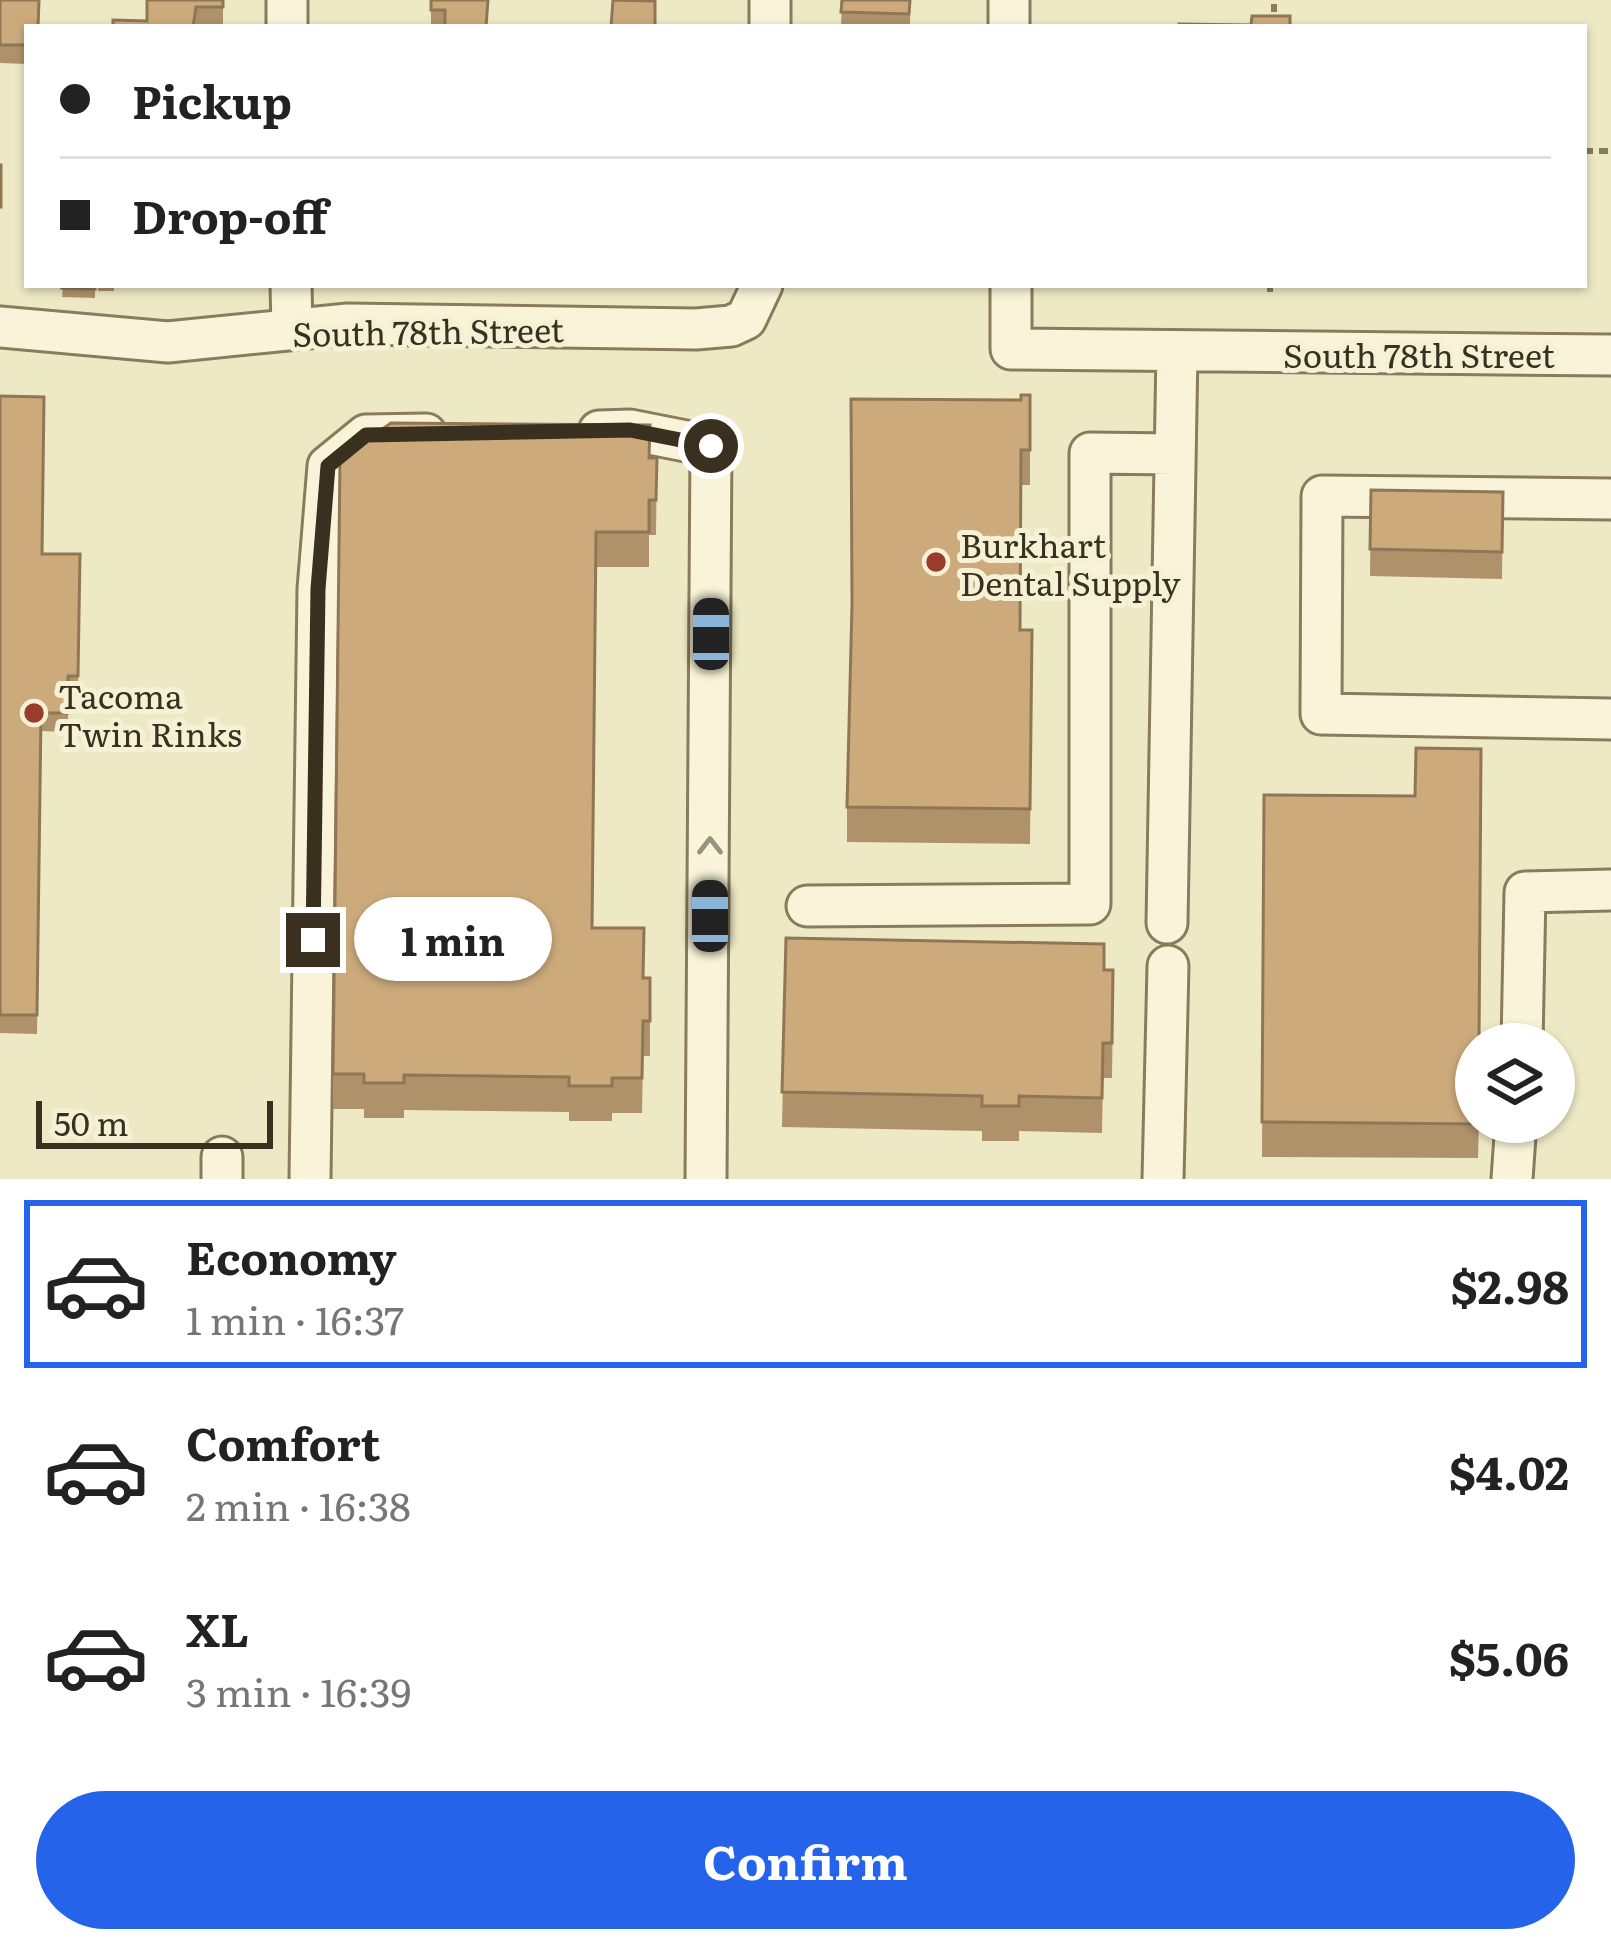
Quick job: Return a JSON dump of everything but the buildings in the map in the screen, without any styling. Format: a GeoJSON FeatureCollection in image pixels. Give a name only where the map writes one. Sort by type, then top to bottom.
{"type":"FeatureCollection","features":[{"type":"Feature","properties":{"kind":"street"},"geometry":{"type":"LineString","coordinates":[[291,288],[292,328]]}},
{"type":"Feature","properties":{"kind":"street","name":"South 78th Street"},"geometry":{"type":"LineString","coordinates":[[0,327],[168,343],[348,324],[722,328],[746,320],[761,288]]}},
{"type":"Feature","properties":{"kind":"street","name":"South 78th Street"},"geometry":{"type":"LineString","coordinates":[[1011,288],[1011,349],[1611,355]]}},
{"type":"Feature","properties":{"kind":"street"},"geometry":{"type":"LineString","coordinates":[[1167,923],[1177,351]]}},
{"type":"Feature","properties":{"kind":"street"},"geometry":{"type":"LineString","coordinates":[[564,431],[630,430],[711,446],[706,1179]]}},
{"type":"Feature","properties":{"kind":"street"},"geometry":{"type":"LineString","coordinates":[[310,1179],[318,589],[328,466],[366,435],[454,433]]}},
{"type":"Feature","properties":{"kind":"street"},"geometry":{"type":"LineString","coordinates":[[808,906],[1090,904],[1090,453],[1175,454]]}},
{"type":"Feature","properties":{"kind":"street"},"geometry":{"type":"LineString","coordinates":[[1611,500],[1322,496],[1321,692],[1321,714],[1611,719]]}},
{"type":"Feature","properties":{"kind":"street"},"geometry":{"type":"LineString","coordinates":[[1523,1023],[1526,892],[1611,890]]}},
{"type":"Feature","properties":{"kind":"street"},"geometry":{"type":"LineString","coordinates":[[1163,1179],[1168,966]]}},
{"type":"Feature","properties":{"kind":"street"},"geometry":{"type":"LineString","coordinates":[[1512,1179],[1515,1143]]}},
{"type":"Feature","properties":{"kind":"path"},"geometry":{"type":"LineString","coordinates":[[1274,4],[1274,24]]}},
{"type":"Feature","properties":{"kind":"place","name":"Burkhart Dental Supply"},"geometry":{"type":"Point","coordinates":[936,562]}},
{"type":"Feature","properties":{"kind":"place","name":"Tacoma Twin Rinks"},"geometry":{"type":"Point","coordinates":[34,713]}},
{"type":"Feature","properties":{"kind":"route"},"geometry":{"type":"LineString","coordinates":[[313,940],[318,589],[328,466],[366,435],[630,430],[711,446]]}}]}
